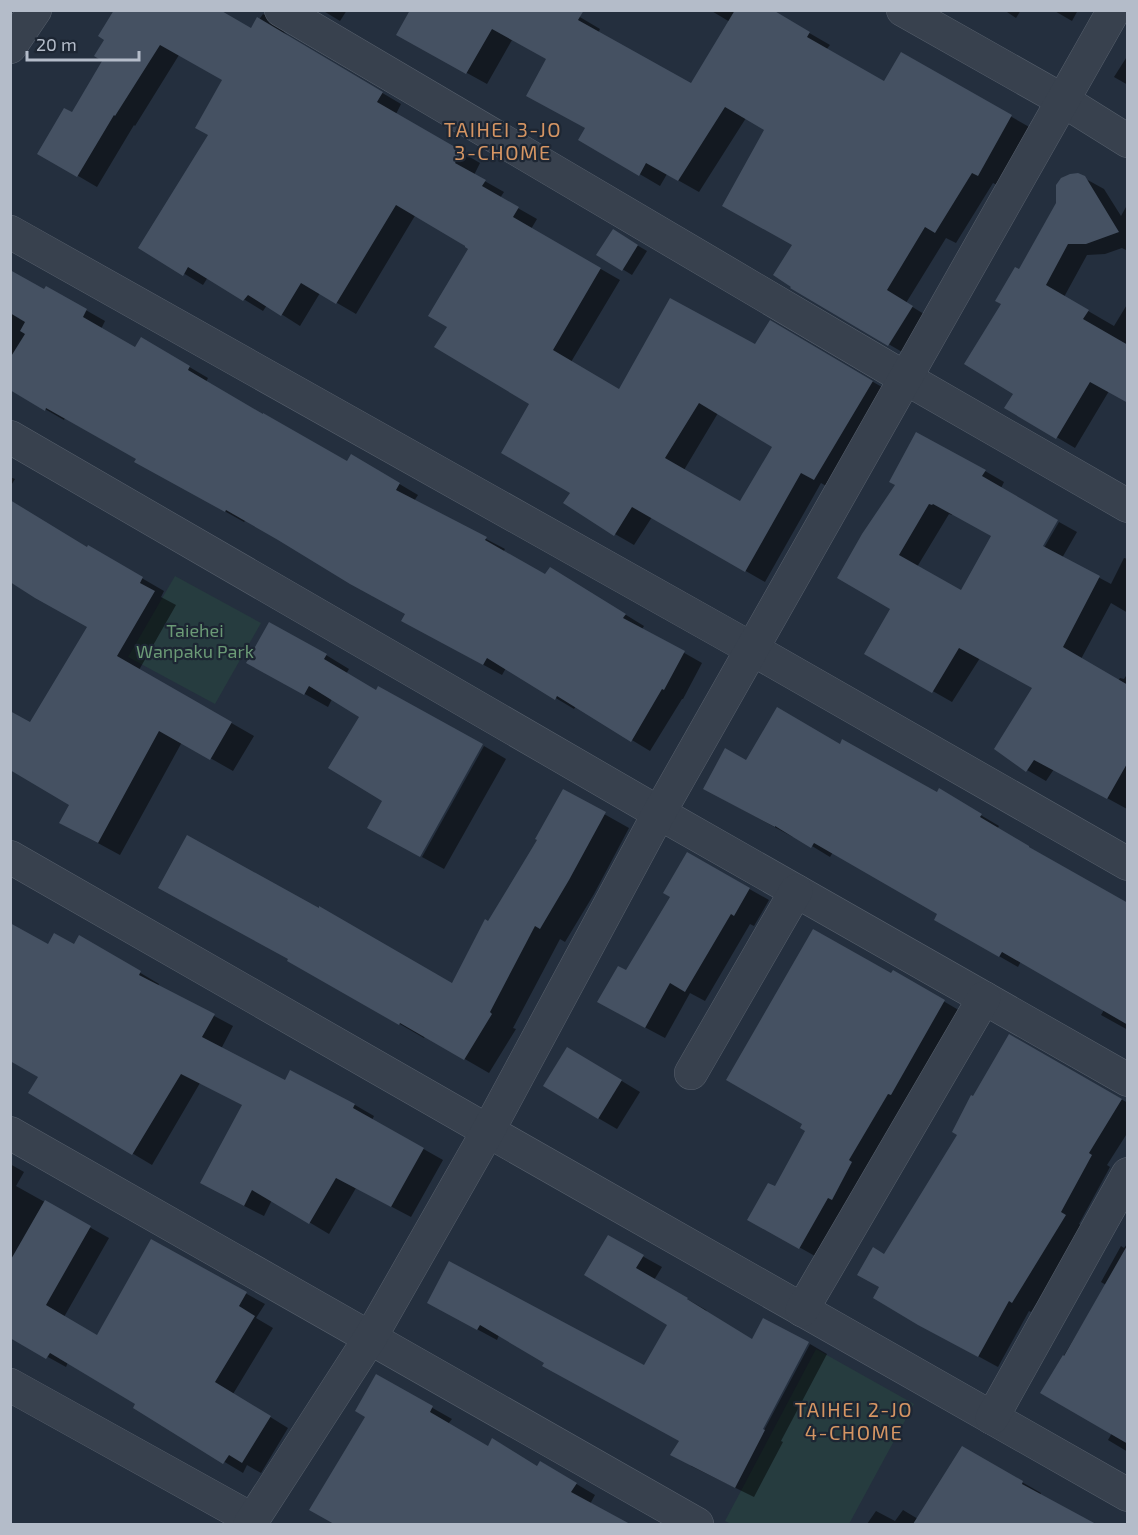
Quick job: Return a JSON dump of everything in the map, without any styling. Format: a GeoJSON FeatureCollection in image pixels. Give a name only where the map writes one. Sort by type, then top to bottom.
{"type":"FeatureCollection","features":[{"type":"Feature","properties":{"kind":"street"},"geometry":{"type":"LineString","coordinates":[[10,47],[35,10]]}},
{"type":"Feature","properties":{"kind":"street"},"geometry":{"type":"LineString","coordinates":[[281,10],[1128,506]]}},
{"type":"Feature","properties":{"kind":"street"},"geometry":{"type":"LineString","coordinates":[[903,10],[1064,101],[1128,141]]}},
{"type":"Feature","properties":{"kind":"street"},"geometry":{"type":"LineString","coordinates":[[10,1385],[251,1522],[370,1338],[488,1131],[659,813],[1114,10]]}},
{"type":"Feature","properties":{"kind":"street"},"geometry":{"type":"LineString","coordinates":[[10,232],[752,649],[1128,864]]}},
{"type":"Feature","properties":{"kind":"street"},"geometry":{"type":"LineString","coordinates":[[10,436],[659,813],[1128,1080]]}},
{"type":"Feature","properties":{"kind":"street"},"geometry":{"type":"LineString","coordinates":[[10,857],[1128,1495]]}},
{"type":"Feature","properties":{"kind":"street"},"geometry":{"type":"LineString","coordinates":[[691,1073],[796,891]]}},
{"type":"Feature","properties":{"kind":"street"},"geometry":{"type":"LineString","coordinates":[[802,1310],[984,998]]}},
{"type":"Feature","properties":{"kind":"street"},"geometry":{"type":"LineString","coordinates":[[10,1133],[697,1524]]}},
{"type":"Feature","properties":{"kind":"street"},"geometry":{"type":"LineString","coordinates":[[992,1418],[1128,1174]]}},
{"type":"Feature","properties":{"kind":"green space","name":"Taiehei Wanpaku Park"},"geometry":{"type":"Polygon","coordinates":[[[175,576],[261,623],[215,704],[128,657],[175,576]]]}},
{"type":"Feature","properties":{"kind":"green space"},"geometry":{"type":"Polygon","coordinates":[[[816,1349],[914,1404],[849,1524],[731,1524],[725,1521],[816,1349]]]}},
{"type":"Feature","properties":{"kind":"building"},"geometry":{"type":"Polygon","coordinates":[[[114,10],[220,10],[251,28],[257,17],[383,92],[377,102],[462,151],[455,163],[486,180],[482,186],[519,207],[513,217],[601,268],[553,350],[619,389],[670,298],[755,344],[770,320],[873,381],[814,480],[801,473],[745,572],[632,507],[614,536],[563,503],[570,493],[501,453],[529,404],[434,347],[447,327],[428,316],[468,249],[465,246],[396,205],[336,304],[301,283],[281,316],[248,295],[243,301],[188,267],[183,276],[138,248],[208,135],[195,128],[222,80],[160,45],[77,177],[37,154],[64,108],[72,112],[102,61],[94,56],[104,40],[98,36],[114,10]],[[699,403],[665,458],[740,501],[772,447],[699,403]]]}},
{"type":"Feature","properties":{"kind":"building"},"geometry":{"type":"Polygon","coordinates":[[[410,10],[584,10],[578,20],[691,83],[735,10],[773,10],[810,32],[807,37],[884,81],[901,52],[1012,115],[978,176],[972,173],[935,233],[925,227],[887,290],[913,306],[888,346],[790,288],[773,275],[792,245],[722,206],[764,130],[725,107],[678,181],[646,163],[639,176],[578,140],[585,128],[526,96],[546,59],[492,29],[466,74],[396,35],[410,10]]]}},
{"type":"Feature","properties":{"kind":"building"},"geometry":{"type":"Polygon","coordinates":[[[1078,173],[1085,176],[1119,232],[1086,244],[1068,244],[1046,285],[1089,310],[1083,319],[1128,345],[1128,403],[1090,382],[1056,439],[1004,408],[1013,394],[964,364],[1001,304],[995,301],[1015,267],[1019,269],[1056,203],[1056,185],[1061,178],[1078,173]]]}},
{"type":"Feature","properties":{"kind":"building"},"geometry":{"type":"Polygon","coordinates":[[[613,229],[638,245],[622,271],[596,255],[613,229]]]}},
{"type":"Feature","properties":{"kind":"building"},"geometry":{"type":"Polygon","coordinates":[[[10,270],[44,289],[46,286],[87,309],[83,317],[135,347],[141,337],[190,366],[188,370],[347,461],[351,454],[400,483],[396,490],[487,537],[485,540],[545,574],[550,567],[626,614],[623,618],[685,651],[664,690],[662,689],[631,742],[557,696],[555,700],[487,658],[483,665],[401,621],[405,614],[226,510],[225,512],[134,462],[136,459],[10,390],[10,358],[25,334],[20,331],[25,322],[10,313],[10,270]]]}},
{"type":"Feature","properties":{"kind":"building"},"geometry":{"type":"Polygon","coordinates":[[[916,432],[986,470],[982,476],[1058,520],[1043,546],[1100,576],[1063,647],[1128,685],[1128,762],[1107,799],[1034,760],[1026,772],[994,749],[1032,688],[959,648],[932,693],[864,654],[890,609],[837,578],[862,534],[895,485],[889,482],[916,432]],[[929,504],[899,555],[961,590],[991,536],[929,504]]]}},
{"type":"Feature","properties":{"kind":"building"},"geometry":{"type":"Polygon","coordinates":[[[10,500],[87,547],[88,545],[143,577],[140,583],[155,591],[117,656],[232,722],[210,760],[159,731],[98,843],[59,823],[69,805],[10,770],[10,711],[30,722],[87,627],[10,582],[10,500]]]}},
{"type":"Feature","properties":{"kind":"building"},"geometry":{"type":"Polygon","coordinates":[[[269,622],[327,654],[324,659],[376,690],[378,686],[483,744],[420,857],[367,828],[382,801],[328,768],[359,717],[309,686],[304,695],[246,663],[269,622]]]}},
{"type":"Feature","properties":{"kind":"building"},"geometry":{"type":"Polygon","coordinates":[[[777,707],[840,744],[842,739],[937,792],[939,788],[982,814],[980,817],[1029,847],[1128,903],[1128,1025],[1002,952],[999,957],[934,920],[937,914],[814,843],[811,848],[775,826],[703,789],[725,748],[746,760],[777,707]]]}},
{"type":"Feature","properties":{"kind":"building"},"geometry":{"type":"Polygon","coordinates":[[[563,789],[606,812],[540,929],[535,926],[490,1012],[492,1014],[464,1060],[287,961],[288,959],[158,888],[187,835],[319,908],[319,906],[452,983],[485,919],[488,921],[537,840],[535,839],[563,789]]]}},
{"type":"Feature","properties":{"kind":"building"},"geometry":{"type":"Polygon","coordinates":[[[687,852],[750,888],[734,916],[731,914],[685,992],[670,983],[645,1028],[597,1002],[618,966],[626,970],[670,897],[663,893],[687,852]]]}},
{"type":"Feature","properties":{"kind":"building"},"geometry":{"type":"Polygon","coordinates":[[[10,923],[48,944],[54,933],[74,944],[79,935],[141,971],[139,975],[215,1014],[202,1037],[285,1080],[290,1070],[355,1104],[353,1108],[424,1148],[391,1207],[336,1178],[309,1224],[252,1190],[244,1206],[200,1183],[242,1105],[181,1074],[132,1155],[28,1093],[38,1077],[10,1061],[10,923]]]}},
{"type":"Feature","properties":{"kind":"building"},"geometry":{"type":"Polygon","coordinates":[[[813,929],[891,973],[893,970],[945,1000],[891,1095],[888,1094],[849,1160],[852,1162],[832,1200],[828,1198],[799,1249],[747,1220],[768,1183],[775,1186],[805,1131],[800,1128],[802,1124],[726,1080],[813,929]]]}},
{"type":"Feature","properties":{"kind":"building"},"geometry":{"type":"Polygon","coordinates":[[[1009,1034],[1122,1099],[1089,1153],[1092,1155],[1061,1212],[1066,1215],[1012,1303],[1009,1301],[978,1357],[873,1298],[879,1287],[857,1275],[873,1247],[884,1254],[957,1135],[952,1132],[971,1095],[973,1096],[1009,1034]]]}},
{"type":"Feature","properties":{"kind":"building"},"geometry":{"type":"Polygon","coordinates":[[[567,1047],[622,1080],[598,1119],[543,1086],[567,1047]]]}},
{"type":"Feature","properties":{"kind":"building"},"geometry":{"type":"Polygon","coordinates":[[[45,1200],[91,1226],[46,1305],[97,1335],[151,1239],[247,1292],[239,1306],[255,1316],[215,1382],[271,1416],[242,1463],[229,1455],[223,1464],[133,1408],[135,1404],[50,1353],[46,1359],[10,1338],[10,1261],[45,1200]]]}},
{"type":"Feature","properties":{"kind":"building"},"geometry":{"type":"Polygon","coordinates":[[[608,1235],[644,1255],[636,1268],[752,1339],[763,1318],[809,1342],[735,1488],[670,1455],[679,1441],[542,1366],[544,1363],[480,1325],[477,1330],[427,1303],[449,1261],[644,1365],[667,1325],[584,1275],[608,1235]]]}},
{"type":"Feature","properties":{"kind":"building"},"geometry":{"type":"Polygon","coordinates":[[[1128,1244],[1128,1444],[1040,1393],[1064,1356],[1128,1244]]]}},
{"type":"Feature","properties":{"kind":"building"},"geometry":{"type":"Polygon","coordinates":[[[376,1374],[433,1406],[430,1412],[488,1446],[492,1438],[537,1466],[540,1461],[577,1483],[571,1492],[630,1524],[334,1524],[309,1510],[365,1417],[355,1411],[376,1374]]]}},
{"type":"Feature","properties":{"kind":"building"},"geometry":{"type":"Polygon","coordinates":[[[962,1446],[1023,1481],[1022,1484],[1096,1524],[913,1524],[962,1446]]]}},
{"type":"Feature","properties":{"kind":"district","name":"TAIHEI 3-JO 3-CHOME"},"geometry":{"type":"Point","coordinates":[503,140]}},
{"type":"Feature","properties":{"kind":"district","name":"TAIHEI 2-JO 4-CHOME"},"geometry":{"type":"Point","coordinates":[854,1420]}}]}
